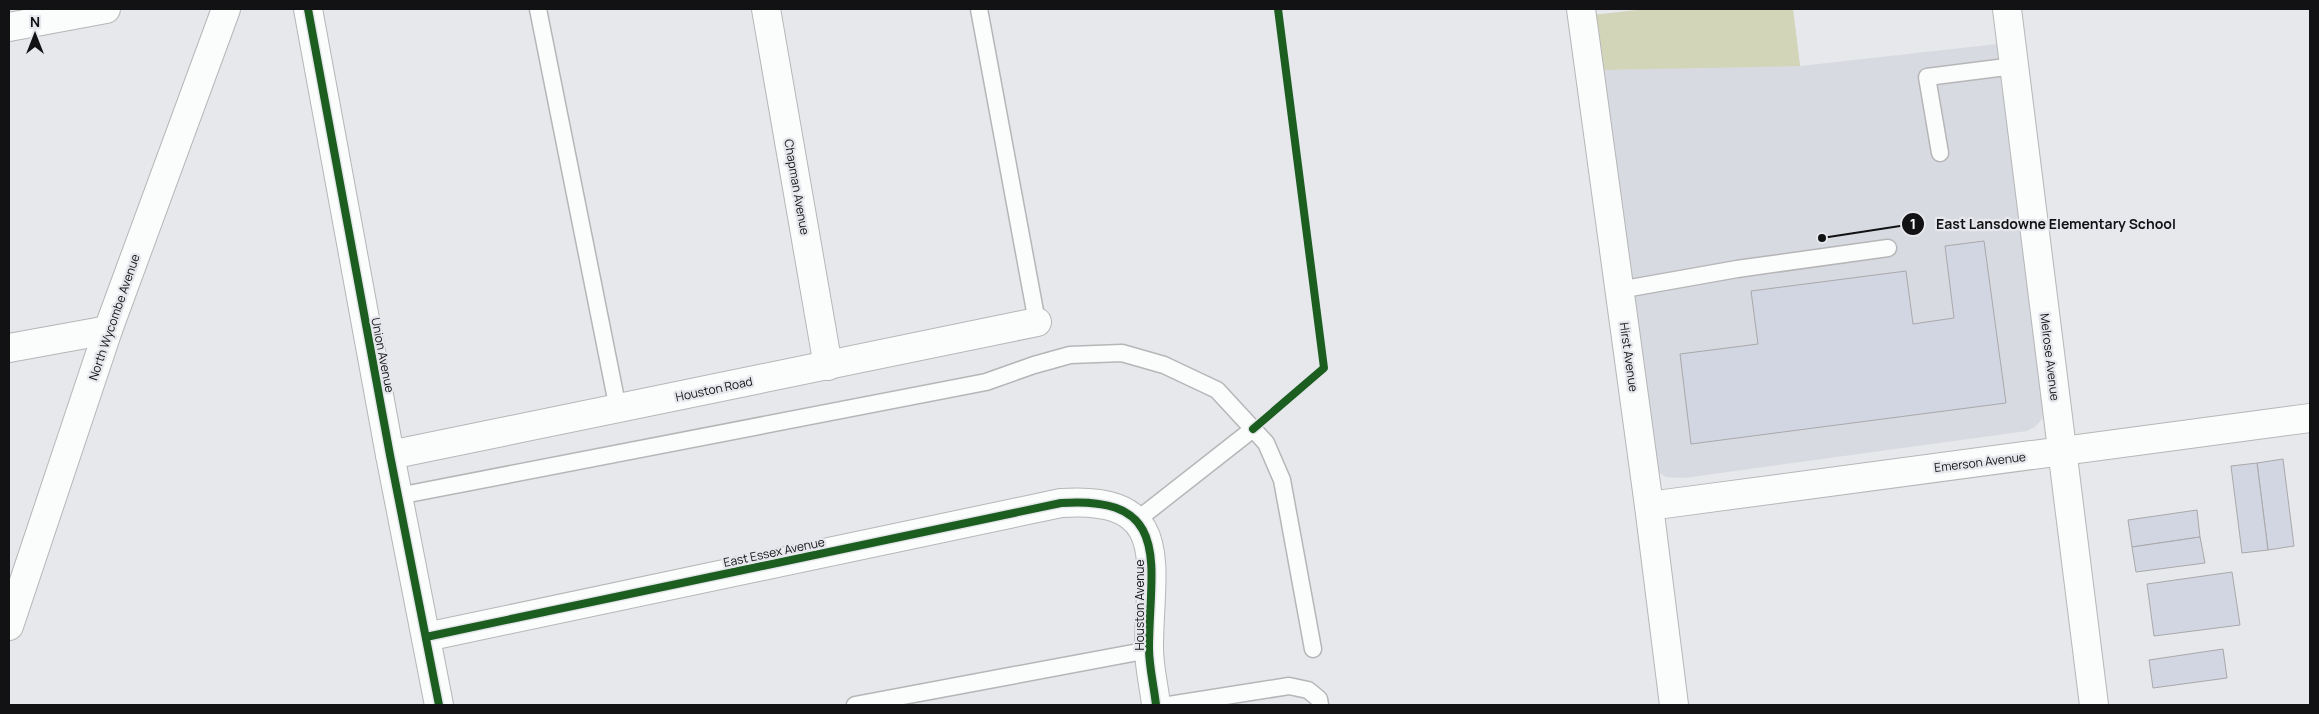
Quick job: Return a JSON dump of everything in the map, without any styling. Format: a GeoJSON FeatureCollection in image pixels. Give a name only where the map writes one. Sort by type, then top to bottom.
{"type":"FeatureCollection","features":[{"type":"Feature","properties":{"kind":"street"},"geometry":{"type":"LineString","coordinates":[[9,27],[106,9]]}},
{"type":"Feature","properties":{"kind":"street","name":"North Wycombe Avenue"},"geometry":{"type":"LineString","coordinates":[[9,626],[108,330],[226,9]]}},
{"type":"Feature","properties":{"kind":"street","name":"Union Avenue"},"geometry":{"type":"LineString","coordinates":[[308,9],[390,455],[439,705]]}},
{"type":"Feature","properties":{"kind":"street","name":"Chapman Avenue"},"geometry":{"type":"LineString","coordinates":[[766,9],[828,366]]}},
{"type":"Feature","properties":{"kind":"street","name":"Hirst Avenue"},"geometry":{"type":"LineString","coordinates":[[1580,9],[1650,506],[1674,705]]}},
{"type":"Feature","properties":{"kind":"street","name":"Melrose Avenue"},"geometry":{"type":"LineString","coordinates":[[2007,9],[2094,705]]}},
{"type":"Feature","properties":{"kind":"street","name":"Houston Road"},"geometry":{"type":"LineString","coordinates":[[390,455],[1037,322]]}},
{"type":"Feature","properties":{"kind":"street"},"geometry":{"type":"LineString","coordinates":[[9,348],[108,330]]}},
{"type":"Feature","properties":{"kind":"street","name":"Emerson Avenue"},"geometry":{"type":"LineString","coordinates":[[1650,506],[2310,418]]}},
{"type":"Feature","properties":{"kind":"street","name":"East Essex Avenue"},"geometry":{"type":"LineString","coordinates":[[426,637],[1061,503],[1094,503],[1114,507],[1132,516]]}},
{"type":"Feature","properties":{"kind":"street","name":"Houston Avenue"},"geometry":{"type":"LineString","coordinates":[[1132,516],[1145,530],[1150,546],[1152,566],[1149,650],[1156,705]]}},
{"type":"Feature","properties":{"kind":"lane"},"geometry":{"type":"LineString","coordinates":[[538,9],[618,409]]}},
{"type":"Feature","properties":{"kind":"lane"},"geometry":{"type":"LineString","coordinates":[[979,9],[1037,322]]}},
{"type":"Feature","properties":{"kind":"lane"},"geometry":{"type":"LineString","coordinates":[[1940,153],[1927,77],[2014,66]]}},
{"type":"Feature","properties":{"kind":"lane"},"geometry":{"type":"LineString","coordinates":[[1620,290],[1737,269],[1888,248]]}},
{"type":"Feature","properties":{"kind":"lane"},"geometry":{"type":"LineString","coordinates":[[398,496],[986,382],[1034,365],[1070,356],[1122,353],[1164,365],[1216,390],[1266,443],[1282,480],[1313,649]]}},
{"type":"Feature","properties":{"kind":"lane"},"geometry":{"type":"LineString","coordinates":[[1132,516],[1253,429]]}},
{"type":"Feature","properties":{"kind":"lane"},"geometry":{"type":"LineString","coordinates":[[855,705],[1149,650]]}},
{"type":"Feature","properties":{"kind":"lane"},"geometry":{"type":"LineString","coordinates":[[1169,705],[1288,686],[1308,690],[1319,699],[1320,705]]}},
{"type":"Feature","properties":{"kind":"shaded area"},"geometry":{"type":"Polygon","coordinates":[[[1647,9],[1793,9],[1800,66],[1997,44],[2044,407],[2042,419],[2035,427],[2027,431],[1684,478],[1666,477],[1655,470],[1593,15],[1647,9]]]}},
{"type":"Feature","properties":{"kind":"green space"},"geometry":{"type":"Polygon","coordinates":[[[1647,9],[1793,9],[1800,66],[1600,70],[1593,15],[1647,9]]]}},
{"type":"Feature","properties":{"kind":"building"},"geometry":{"type":"Polygon","coordinates":[[[1984,241],[2006,403],[1691,444],[1680,354],[1758,344],[1751,291],[1906,271],[1913,324],[1954,318],[1945,246],[1984,241]]]}},
{"type":"Feature","properties":{"kind":"building"},"geometry":{"type":"Polygon","coordinates":[[[2283,459],[2294,546],[2268,550],[2257,463],[2283,459]]]}},
{"type":"Feature","properties":{"kind":"building"},"geometry":{"type":"Polygon","coordinates":[[[2257,463],[2268,550],[2242,553],[2231,466],[2257,463]]]}},
{"type":"Feature","properties":{"kind":"building"},"geometry":{"type":"Polygon","coordinates":[[[2197,510],[2200,537],[2132,547],[2128,520],[2197,510]]]}},
{"type":"Feature","properties":{"kind":"building"},"geometry":{"type":"Polygon","coordinates":[[[2200,537],[2205,563],[2136,572],[2132,547],[2200,537]]]}},
{"type":"Feature","properties":{"kind":"building"},"geometry":{"type":"Polygon","coordinates":[[[2232,572],[2240,625],[2154,636],[2147,584],[2232,572]]]}},
{"type":"Feature","properties":{"kind":"building"},"geometry":{"type":"Polygon","coordinates":[[[2223,649],[2227,678],[2153,688],[2149,660],[2223,649]]]}},
{"type":"Feature","properties":{"kind":"cycle path"},"geometry":{"type":"LineString","coordinates":[[308,9],[390,455],[439,705]]}},
{"type":"Feature","properties":{"kind":"cycle path"},"geometry":{"type":"LineString","coordinates":[[1253,429],[1324,368],[1278,9]]}},
{"type":"Feature","properties":{"kind":"cycle path"},"geometry":{"type":"LineString","coordinates":[[426,637],[1061,503],[1098,504],[1123,511],[1139,524],[1148,542],[1151,564],[1149,655],[1156,705]]}},
{"type":"Feature","properties":{"kind":"place","name":"East Lansdowne Elementary School"},"geometry":{"type":"Point","coordinates":[1822,238]}}]}
